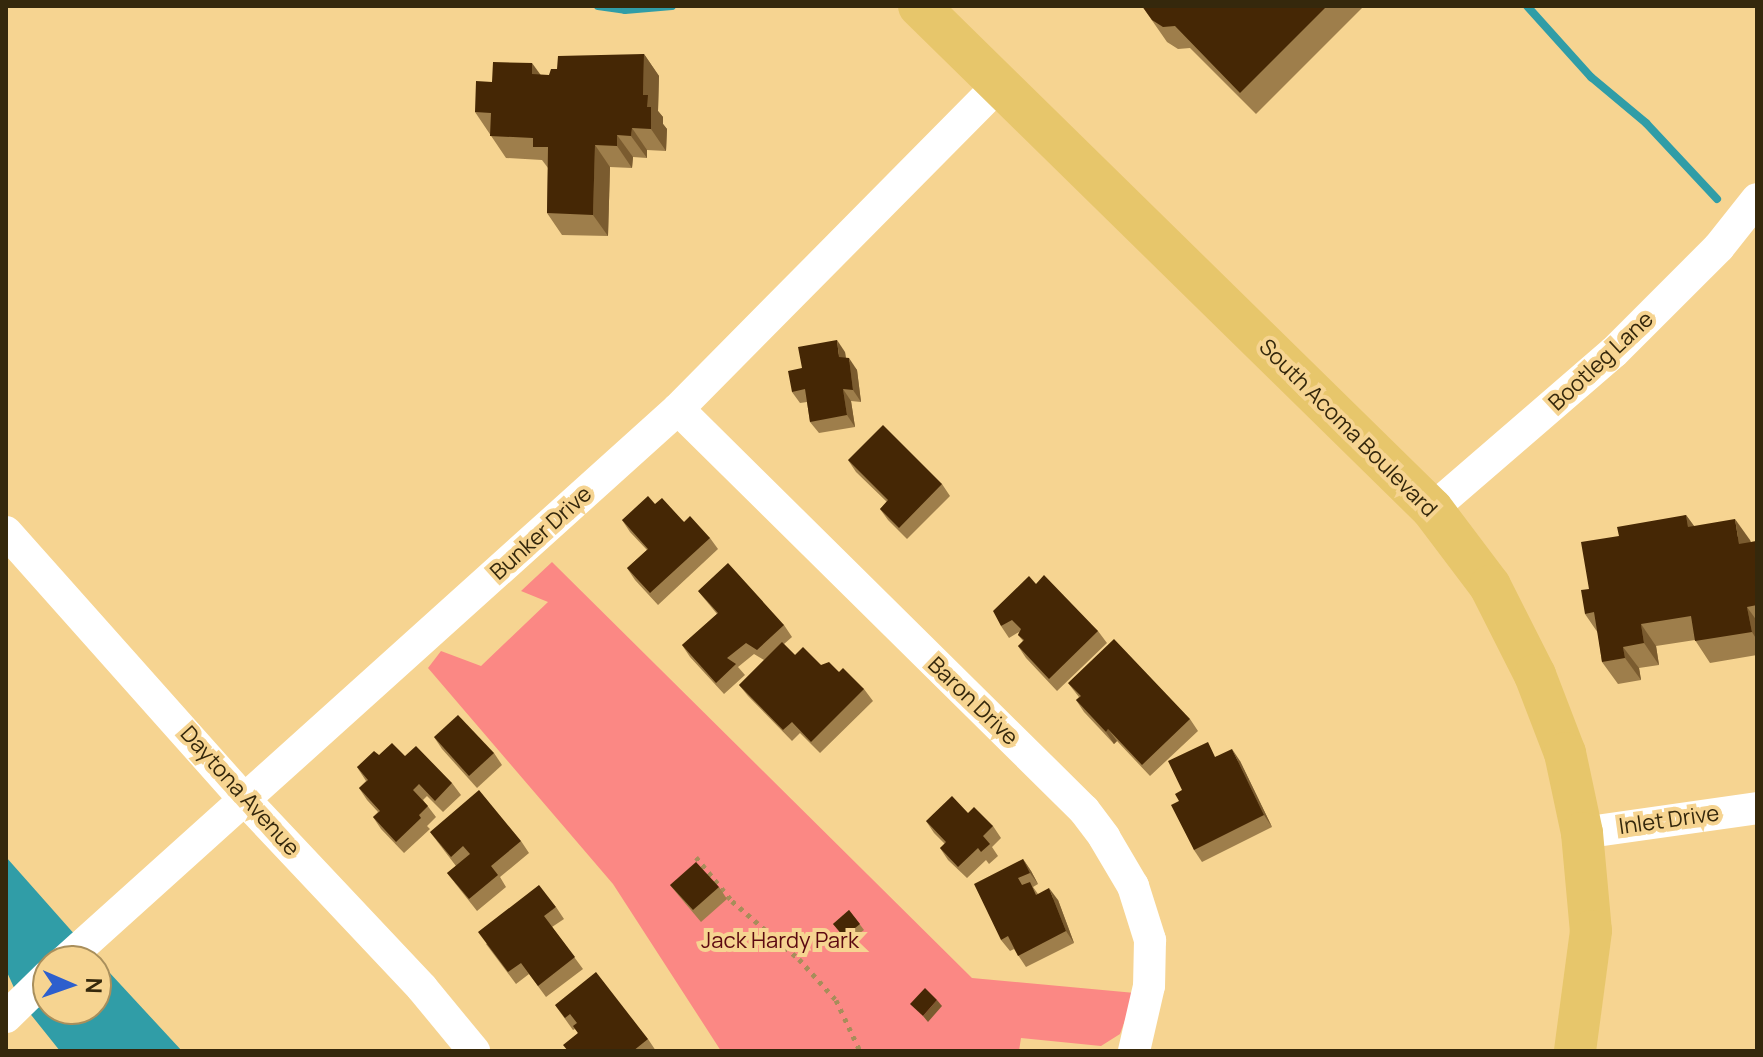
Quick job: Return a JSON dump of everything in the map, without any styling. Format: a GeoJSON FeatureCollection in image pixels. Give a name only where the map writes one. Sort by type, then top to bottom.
{"type":"FeatureCollection","features":[{"type":"Feature","properties":{"kind":"main road","name":"South Acoma Boulevard"},"geometry":{"type":"LineString","coordinates":[[919,6],[1432,509],[1490,586],[1535,675],[1565,753],[1582,833],[1591,931],[1575,1051]]}},
{"type":"Feature","properties":{"kind":"street","name":"Bunker Drive"},"geometry":{"type":"LineString","coordinates":[[83,945],[678,409],[999,85]]}},
{"type":"Feature","properties":{"kind":"street","name":"Bootleg Lane"},"geometry":{"type":"LineString","coordinates":[[1432,509],[1614,352],[1719,247],[1757,199]]}},
{"type":"Feature","properties":{"kind":"street","name":"Baron Drive"},"geometry":{"type":"LineString","coordinates":[[678,409],[1084,810],[1104,837],[1133,886],[1150,940],[1149,986],[1134,1051]]}},
{"type":"Feature","properties":{"kind":"street","name":"Daytona Avenue"},"geometry":{"type":"LineString","coordinates":[[6,532],[245,800],[422,988],[474,1051]]}},
{"type":"Feature","properties":{"kind":"street","name":"Inlet Drive"},"geometry":{"type":"LineString","coordinates":[[1582,833],[1757,808]]}},
{"type":"Feature","properties":{"kind":"street"},"geometry":{"type":"LineString","coordinates":[[6,1017],[32,992]]}},
{"type":"Feature","properties":{"kind":"path"},"geometry":{"type":"LineString","coordinates":[[696,857],[732,901],[799,959],[836,1000],[860,1051]]}},
{"type":"Feature","properties":{"kind":"green space","name":"Jack Hardy Park"},"geometry":{"type":"Polygon","coordinates":[[[552,562],[972,978],[1135,993],[1120,1034],[1101,1046],[1021,1038],[1019,1051],[721,1051],[613,884],[428,668],[441,651],[481,666],[548,602],[521,591],[552,562]]]}},
{"type":"Feature","properties":{"kind":"water"},"geometry":{"type":"Polygon","coordinates":[[[6,857],[84,945],[32,945],[32,1016],[20,1001],[6,970],[6,857]]]}},
{"type":"Feature","properties":{"kind":"water"},"geometry":{"type":"Polygon","coordinates":[[[112,975],[182,1051],[60,1051],[39,1025],[112,1025],[112,975]]]}},
{"type":"Feature","properties":{"kind":"building"},"geometry":{"type":"Polygon","coordinates":[[[1142,6],[1327,6],[1240,93],[1175,26],[1163,27],[1152,20],[1142,6]]]}},
{"type":"Feature","properties":{"kind":"building"},"geometry":{"type":"Polygon","coordinates":[[[644,54],[643,95],[648,95],[647,107],[651,107],[651,129],[632,128],[631,136],[617,135],[617,146],[595,145],[593,215],[547,213],[548,147],[533,147],[533,138],[490,136],[491,113],[475,112],[476,81],[492,82],[493,62],[532,63],[532,74],[549,75],[551,69],[557,69],[558,56],[644,54]]]}},
{"type":"Feature","properties":{"kind":"building"},"geometry":{"type":"Polygon","coordinates":[[[837,340],[839,357],[849,358],[853,390],[843,389],[847,415],[810,422],[805,389],[792,392],[788,371],[802,368],[798,347],[837,340]]]}},
{"type":"Feature","properties":{"kind":"building"},"geometry":{"type":"Polygon","coordinates":[[[883,425],[942,484],[899,528],[880,509],[888,500],[848,460],[883,425]]]}},
{"type":"Feature","properties":{"kind":"building"},"geometry":{"type":"Polygon","coordinates":[[[648,496],[655,504],[662,498],[684,522],[690,516],[710,538],[650,593],[627,568],[648,549],[622,520],[648,496]]]}},
{"type":"Feature","properties":{"kind":"building"},"geometry":{"type":"Polygon","coordinates":[[[1686,515],[1688,527],[1735,519],[1739,544],[1757,541],[1757,605],[1747,607],[1752,632],[1695,641],[1691,616],[1641,624],[1644,643],[1623,647],[1625,658],[1602,662],[1594,612],[1585,614],[1581,590],[1589,589],[1581,542],[1619,536],[1617,527],[1686,515]]]}},
{"type":"Feature","properties":{"kind":"building"},"geometry":{"type":"Polygon","coordinates":[[[728,563],[784,625],[757,650],[746,643],[727,658],[736,664],[716,683],[682,645],[718,613],[698,591],[728,563]]]}},
{"type":"Feature","properties":{"kind":"building"},"geometry":{"type":"Polygon","coordinates":[[[1044,575],[1098,631],[1049,679],[1018,646],[1024,640],[1018,635],[1021,629],[1012,620],[1001,626],[993,611],[1029,576],[1036,584],[1044,575]]]}},
{"type":"Feature","properties":{"kind":"building"},"geometry":{"type":"Polygon","coordinates":[[[1114,639],[1190,719],[1142,765],[1076,700],[1081,696],[1068,683],[1114,639]]]}},
{"type":"Feature","properties":{"kind":"building"},"geometry":{"type":"Polygon","coordinates":[[[782,642],[795,655],[803,647],[821,665],[829,662],[839,672],[843,668],[864,689],[811,742],[792,722],[783,730],[739,685],[782,642]]]}},
{"type":"Feature","properties":{"kind":"building"},"geometry":{"type":"Polygon","coordinates":[[[458,715],[494,753],[469,776],[434,737],[458,715]]]}},
{"type":"Feature","properties":{"kind":"building"},"geometry":{"type":"Polygon","coordinates":[[[1208,742],[1215,757],[1232,749],[1264,815],[1194,850],[1171,805],[1179,801],[1175,794],[1182,790],[1168,761],[1208,742]]]}},
{"type":"Feature","properties":{"kind":"building"},"geometry":{"type":"Polygon","coordinates":[[[392,743],[405,756],[416,746],[452,783],[435,801],[419,784],[413,790],[428,806],[419,815],[421,818],[396,842],[373,817],[380,811],[359,788],[368,780],[357,767],[374,751],[379,755],[392,743]]]}},
{"type":"Feature","properties":{"kind":"building"},"geometry":{"type":"Polygon","coordinates":[[[479,790],[521,841],[491,866],[498,875],[469,899],[447,873],[470,854],[463,846],[451,857],[430,832],[479,790]]]}},
{"type":"Feature","properties":{"kind":"building"},"geometry":{"type":"Polygon","coordinates":[[[952,796],[968,813],[974,807],[993,826],[983,836],[990,844],[981,852],[978,848],[958,867],[940,848],[946,842],[926,821],[952,796]]]}},
{"type":"Feature","properties":{"kind":"building"},"geometry":{"type":"Polygon","coordinates":[[[1023,859],[1030,873],[1018,878],[1022,885],[1030,882],[1036,895],[1049,888],[1066,931],[1018,956],[1008,936],[1001,940],[974,884],[1023,859]]]}},
{"type":"Feature","properties":{"kind":"building"},"geometry":{"type":"Polygon","coordinates":[[[696,862],[719,887],[693,910],[670,885],[696,862]]]}},
{"type":"Feature","properties":{"kind":"building"},"geometry":{"type":"Polygon","coordinates":[[[539,885],[556,907],[544,916],[575,957],[538,986],[521,963],[508,972],[478,932],[539,885]]]}},
{"type":"Feature","properties":{"kind":"building"},"geometry":{"type":"Polygon","coordinates":[[[849,910],[860,924],[844,937],[833,924],[849,910]]]}},
{"type":"Feature","properties":{"kind":"building"},"geometry":{"type":"Polygon","coordinates":[[[596,972],[648,1039],[633,1051],[568,1051],[563,1045],[578,1033],[573,1026],[577,1023],[570,1014],[565,1018],[555,1005],[596,972]]]}},
{"type":"Feature","properties":{"kind":"building"},"geometry":{"type":"Polygon","coordinates":[[[925,988],[937,1000],[923,1016],[910,1004],[925,988]]]}},
{"type":"Feature","properties":{"kind":"waterway"},"geometry":{"type":"LineString","coordinates":[[598,6],[625,10],[672,6]]}},
{"type":"Feature","properties":{"kind":"waterway"},"geometry":{"type":"LineString","coordinates":[[1527,6],[1591,77],[1646,123],[1717,199]]}}]}
